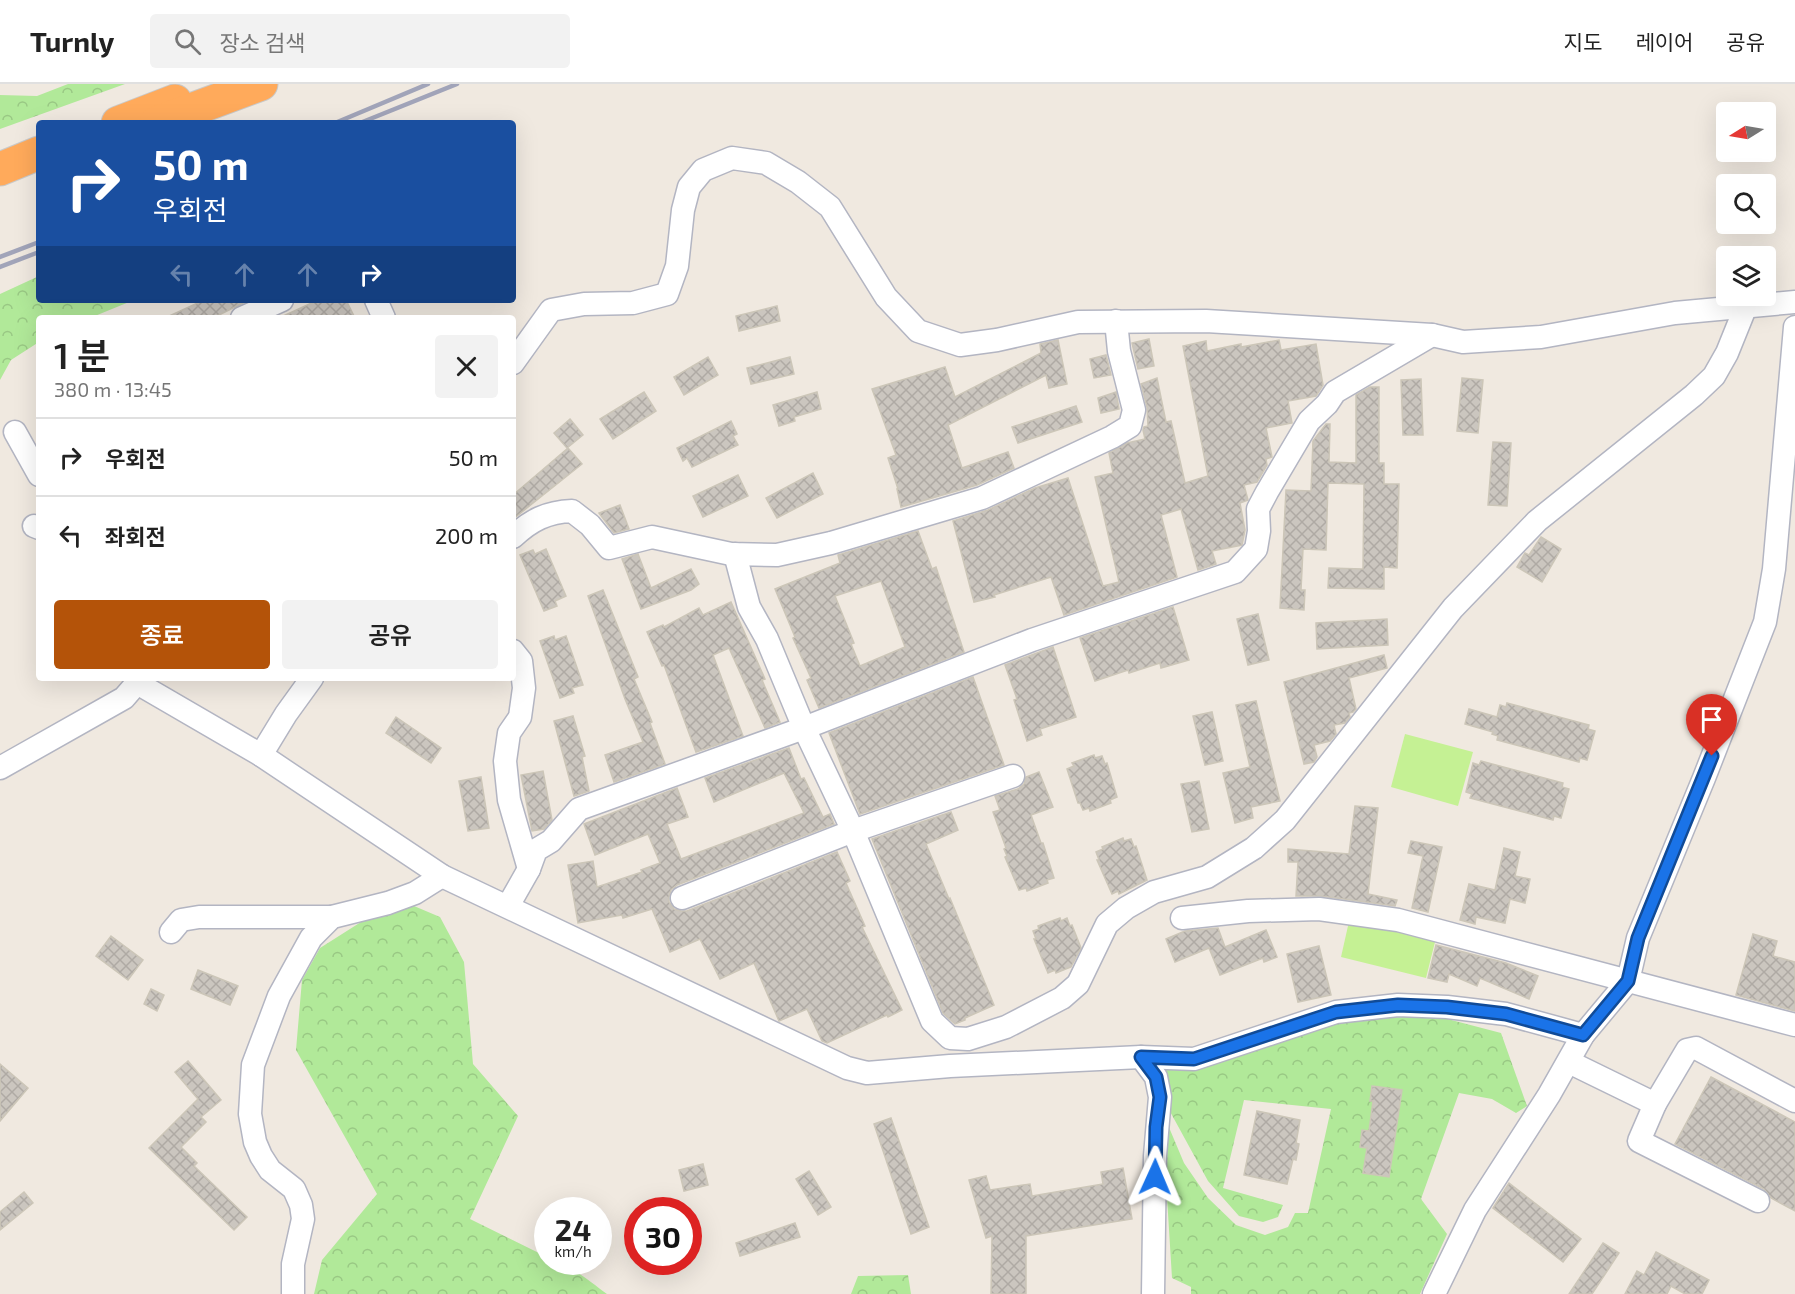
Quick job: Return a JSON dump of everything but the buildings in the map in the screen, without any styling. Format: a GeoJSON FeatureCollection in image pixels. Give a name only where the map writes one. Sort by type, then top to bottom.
{"type":"FeatureCollection","features":[{"type":"Feature","properties":{"kind":"highway"},"geometry":{"type":"LineString","coordinates":[[126,120],[218,84]]}},
{"type":"Feature","properties":{"kind":"highway"},"geometry":{"type":"LineString","coordinates":[[164,120],[261,84]]}},
{"type":"Feature","properties":{"kind":"highway"},"geometry":{"type":"LineString","coordinates":[[0,169],[36,154]]}},
{"type":"Feature","properties":{"kind":"highway"},"geometry":{"type":"LineString","coordinates":[[0,180],[36,167]]}},
{"type":"Feature","properties":{"kind":"street"},"geometry":{"type":"LineString","coordinates":[[516,359],[551,310],[584,304],[633,303],[667,294],[677,266],[683,210],[689,187],[703,170],[732,158],[766,163],[798,182],[830,207],[886,297],[918,331],[960,345],[997,340],[1078,322],[1116,321],[1206,321],[1432,335],[1463,342],[1541,337],[1675,313],[1746,306],[1727,353],[1714,376],[1694,395],[1538,521],[1461,600],[1285,820],[1254,848],[1207,877],[1154,892],[1107,924],[1078,984],[1062,998],[1006,1028],[968,1039],[950,1038],[932,1021],[853,831],[804,728],[767,639],[749,607],[735,554]]}},
{"type":"Feature","properties":{"kind":"street"},"geometry":{"type":"LineString","coordinates":[[1776,304],[1795,302]]}},
{"type":"Feature","properties":{"kind":"street"},"geometry":{"type":"LineString","coordinates":[[249,315],[275,303]]}},
{"type":"Feature","properties":{"kind":"street"},"geometry":{"type":"LineString","coordinates":[[516,534],[527,523],[555,512],[572,511],[590,525],[609,548],[652,537],[735,554],[777,555],[831,543],[982,498],[1130,426],[1134,410],[1119,351],[1116,321]]}},
{"type":"Feature","properties":{"kind":"street"},"geometry":{"type":"LineString","coordinates":[[1434,1294],[1475,1210],[1569,1062],[1583,1035],[1628,981],[1638,938],[1765,622],[1774,569],[1795,327]]}},
{"type":"Feature","properties":{"kind":"street"},"geometry":{"type":"LineString","coordinates":[[508,906],[529,869],[536,850],[551,841],[579,809],[804,728],[1032,640],[1235,572],[1256,549],[1259,531],[1258,509],[1309,421],[1327,404],[1335,392],[1432,335]]}},
{"type":"Feature","properties":{"kind":"street"},"geometry":{"type":"LineString","coordinates":[[15,432],[36,470]]}},
{"type":"Feature","properties":{"kind":"street"},"geometry":{"type":"LineString","coordinates":[[516,655],[521,661],[524,688],[520,717],[509,733],[505,761],[508,800],[529,869]]}},
{"type":"Feature","properties":{"kind":"street"},"geometry":{"type":"LineString","coordinates":[[0,768],[124,698],[138,681],[261,754],[442,876],[847,1068],[867,1072],[1141,1057],[1194,1059],[1336,1012],[1398,1005],[1447,1007],[1506,1014],[1583,1035]]}},
{"type":"Feature","properties":{"kind":"street"},"geometry":{"type":"LineString","coordinates":[[261,754],[310,681]]}},
{"type":"Feature","properties":{"kind":"street"},"geometry":{"type":"LineString","coordinates":[[682,898],[853,831],[1013,776]]}},
{"type":"Feature","properties":{"kind":"street"},"geometry":{"type":"LineString","coordinates":[[171,932],[181,920],[199,917],[332,917],[406,896],[442,876]]}},
{"type":"Feature","properties":{"kind":"street"},"geometry":{"type":"LineString","coordinates":[[1182,918],[1248,911],[1319,909],[1387,918],[1795,1025]]}},
{"type":"Feature","properties":{"kind":"street"},"geometry":{"type":"LineString","coordinates":[[293,1294],[293,1264],[303,1219],[301,1204],[294,1190],[270,1170],[255,1142],[250,1114],[253,1065],[279,996],[310,938],[332,917]]}},
{"type":"Feature","properties":{"kind":"street"},"geometry":{"type":"LineString","coordinates":[[1758,1201],[1640,1141],[1655,1104],[1687,1050],[1696,1048],[1795,1101]]}},
{"type":"Feature","properties":{"kind":"street"},"geometry":{"type":"LineString","coordinates":[[1141,1057],[1156,1077],[1160,1097],[1155,1156],[1153,1294]]}},
{"type":"Feature","properties":{"kind":"street"},"geometry":{"type":"LineString","coordinates":[[1569,1062],[1655,1104]]}},
{"type":"Feature","properties":{"kind":"green space"},"geometry":{"type":"Polygon","coordinates":[[[68,84],[125,84],[0,129],[0,95],[37,96],[68,84]]]}},
{"type":"Feature","properties":{"kind":"green space"},"geometry":{"type":"Polygon","coordinates":[[[36,277],[36,303],[127,303],[97,315],[36,315],[36,344],[11,360],[0,380],[0,294],[36,277]]]}},
{"type":"Feature","properties":{"kind":"green space"},"geometry":{"type":"Polygon","coordinates":[[[1405,734],[1473,752],[1458,806],[1391,787],[1405,734]]]}},
{"type":"Feature","properties":{"kind":"green space"},"geometry":{"type":"Polygon","coordinates":[[[414,906],[440,917],[464,962],[473,1064],[518,1116],[470,1219],[534,1251],[534,1275],[580,1275],[607,1294],[314,1294],[322,1260],[377,1194],[296,1050],[302,980],[320,948],[361,922],[414,906]]]}},
{"type":"Feature","properties":{"kind":"green space"},"geometry":{"type":"Polygon","coordinates":[[[1350,917],[1436,938],[1426,978],[1341,957],[1350,917]]]}},
{"type":"Feature","properties":{"kind":"green space"},"geometry":{"type":"Polygon","coordinates":[[[1436,1016],[1501,1033],[1527,1106],[1516,1113],[1492,1099],[1459,1093],[1421,1199],[1447,1234],[1420,1294],[1191,1294],[1191,1287],[1172,1278],[1165,1165],[1168,1125],[1184,1163],[1208,1198],[1236,1225],[1265,1235],[1288,1227],[1295,1213],[1308,1213],[1331,1109],[1244,1100],[1223,1188],[1283,1205],[1278,1217],[1263,1222],[1239,1216],[1208,1181],[1167,1106],[1163,1064],[1181,1066],[1232,1058],[1346,1019],[1436,1016]]]}},
{"type":"Feature","properties":{"kind":"green space"},"geometry":{"type":"Polygon","coordinates":[[[908,1275],[911,1294],[851,1294],[858,1276],[908,1275]]]}},
{"type":"Feature","properties":{"kind":"railway"},"geometry":{"type":"LineString","coordinates":[[342,120],[428,84]]}},
{"type":"Feature","properties":{"kind":"railway"},"geometry":{"type":"LineString","coordinates":[[367,120],[457,84]]}},
{"type":"Feature","properties":{"kind":"railway"},"geometry":{"type":"LineString","coordinates":[[0,257],[36,243]]}},
{"type":"Feature","properties":{"kind":"railway"},"geometry":{"type":"LineString","coordinates":[[0,267],[36,253]]}},
{"type":"Feature","properties":{"kind":"route"},"geometry":{"type":"LineString","coordinates":[[1155,1177],[1156,1127],[1160,1097],[1156,1077],[1141,1057],[1194,1059],[1336,1012],[1398,1005],[1447,1007],[1506,1014],[1583,1035],[1628,981],[1638,938],[1712,756]]}}]}
